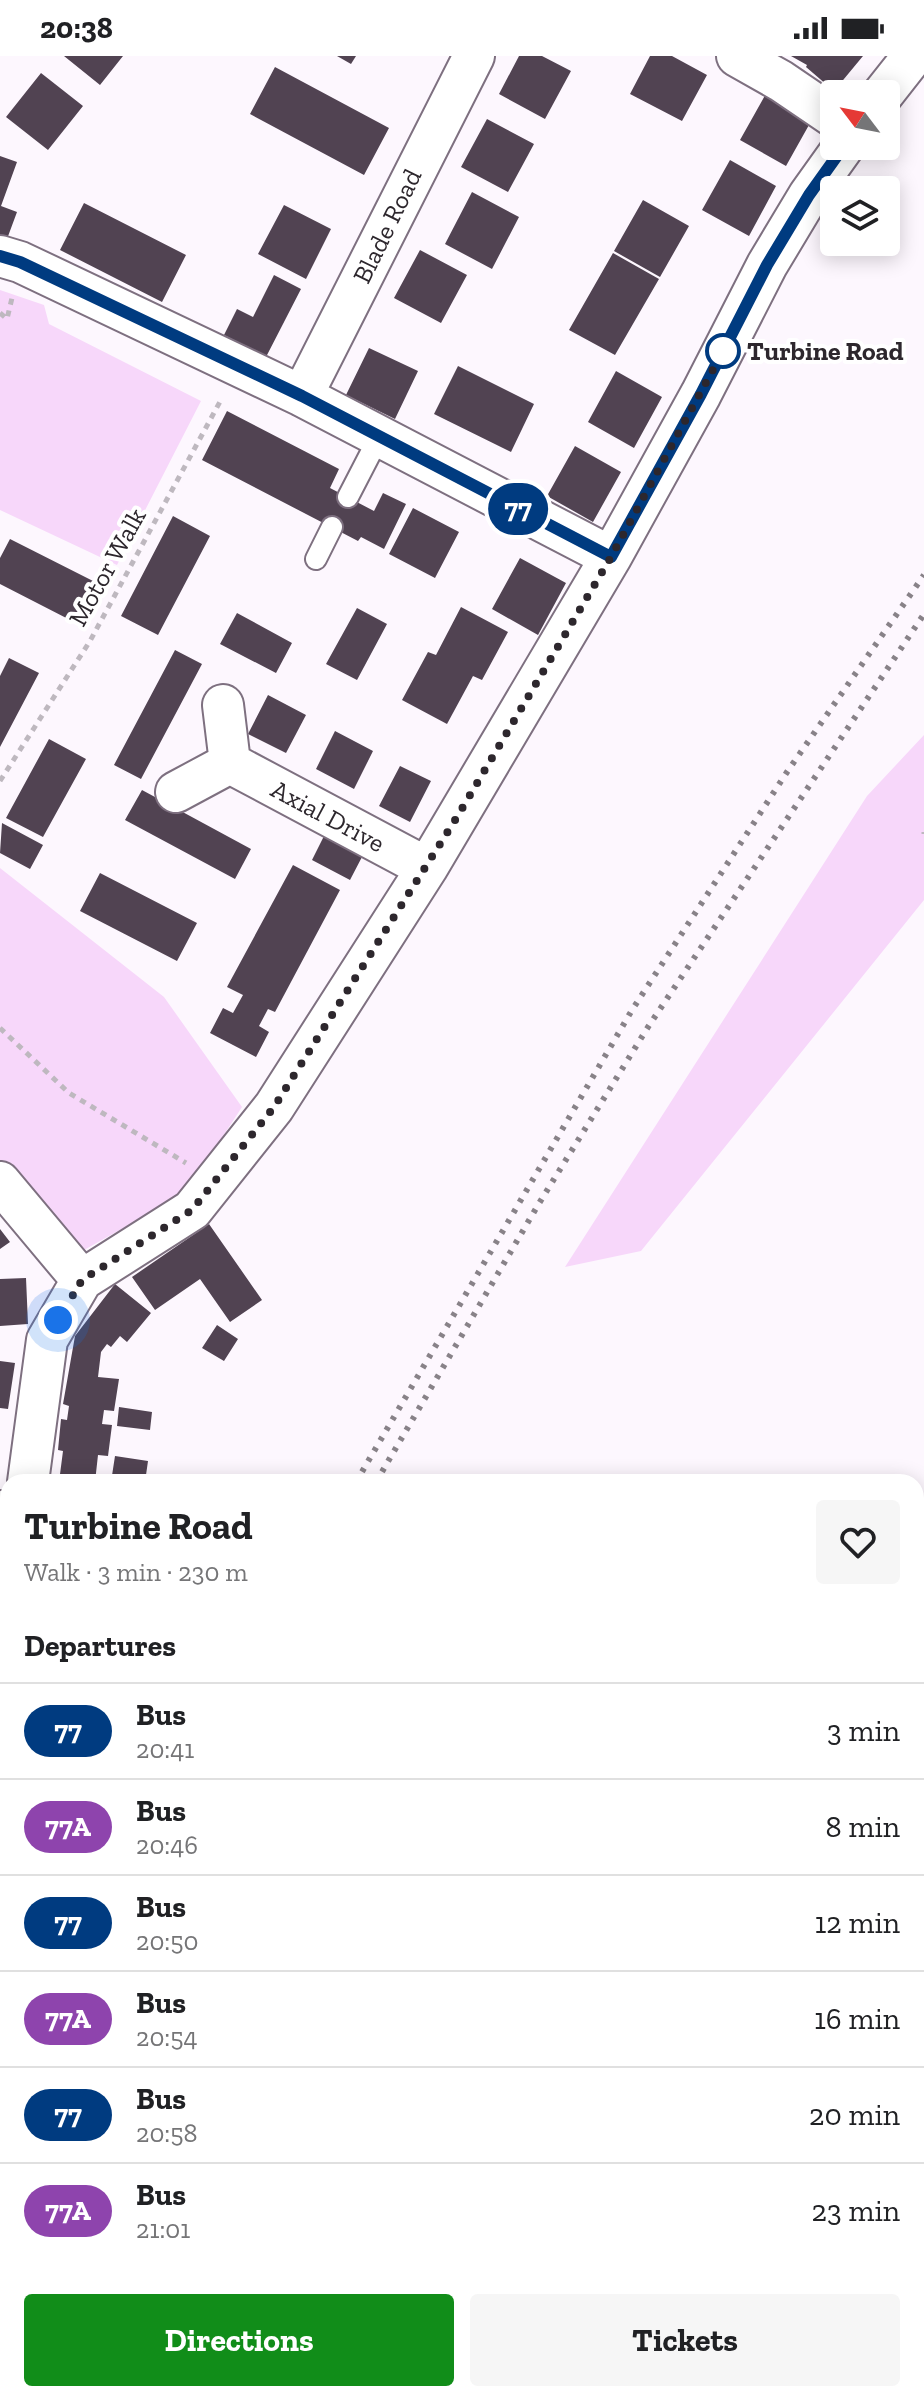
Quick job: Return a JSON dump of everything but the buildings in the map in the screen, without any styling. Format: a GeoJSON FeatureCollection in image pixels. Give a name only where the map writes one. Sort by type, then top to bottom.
{"type":"FeatureCollection","features":[{"type":"Feature","properties":{"kind":"street","name":"Blade Road"},"geometry":{"type":"LineString","coordinates":[[302,396],[474,56]]}},
{"type":"Feature","properties":{"kind":"street"},"geometry":{"type":"LineString","coordinates":[[737,56],[820,107]]}},
{"type":"Feature","properties":{"kind":"street"},"geometry":{"type":"LineString","coordinates":[[894,80],[913,56]]}},
{"type":"Feature","properties":{"kind":"street"},"geometry":{"type":"LineString","coordinates":[[29,1474],[47,1340],[82,1280],[192,1210],[274,1107],[427,868],[611,557],[701,394],[767,265],[834,160]]}},
{"type":"Feature","properties":{"kind":"street"},"geometry":{"type":"LineString","coordinates":[[0,256],[20,262],[302,396],[611,557]]}},
{"type":"Feature","properties":{"kind":"street"},"geometry":{"type":"LineString","coordinates":[[176,792],[230,763],[223,705]]}},
{"type":"Feature","properties":{"kind":"street","name":"Axial Drive"},"geometry":{"type":"LineString","coordinates":[[230,763],[427,868]]}},
{"type":"Feature","properties":{"kind":"street"},"geometry":{"type":"LineString","coordinates":[[0,1182],[82,1280]]}},
{"type":"Feature","properties":{"kind":"lane"},"geometry":{"type":"LineString","coordinates":[[348,497],[379,437]]}},
{"type":"Feature","properties":{"kind":"lane"},"geometry":{"type":"LineString","coordinates":[[316,559],[332,527]]}},
{"type":"Feature","properties":{"kind":"path","name":"Motor Walk"},"geometry":{"type":"LineString","coordinates":[[0,781],[90,641],[239,367]]}},
{"type":"Feature","properties":{"kind":"path"},"geometry":{"type":"LineString","coordinates":[[0,1028],[69,1093],[215,1181]]}},
{"type":"Feature","properties":{"kind":"shaded area"},"geometry":{"type":"Polygon","coordinates":[[[0,290],[44,305],[49,324],[201,401],[117,565],[0,510],[0,290]]]}},
{"type":"Feature","properties":{"kind":"shaded area"},"geometry":{"type":"Polygon","coordinates":[[[924,735],[924,900],[641,1251],[565,1267],[867,796],[924,735]]]}},
{"type":"Feature","properties":{"kind":"shaded area"},"geometry":{"type":"Polygon","coordinates":[[[0,868],[164,997],[242,1107],[186,1193],[84,1250],[0,1162],[0,868]]]}},
{"type":"Feature","properties":{"kind":"railway"},"geometry":{"type":"LineString","coordinates":[[361,1474],[632,1010],[787,772],[924,575]]}},
{"type":"Feature","properties":{"kind":"railway"},"geometry":{"type":"LineString","coordinates":[[381,1474],[538,1205],[648,1027],[924,614]]}},
{"type":"Feature","properties":{"kind":"bus line","name":"77"},"geometry":{"type":"LineString","coordinates":[[0,256],[20,262],[302,396],[611,557],[701,394],[767,265],[834,160]]}},
{"type":"Feature","properties":{"kind":"place","name":"Turbine Road"},"geometry":{"type":"Point","coordinates":[723,351]}},
{"type":"Feature","properties":{"kind":"route"},"geometry":{"type":"LineString","coordinates":[[58,1320],[82,1280],[192,1210],[274,1107],[427,868],[611,557],[728,342],[723,351]]}}]}
